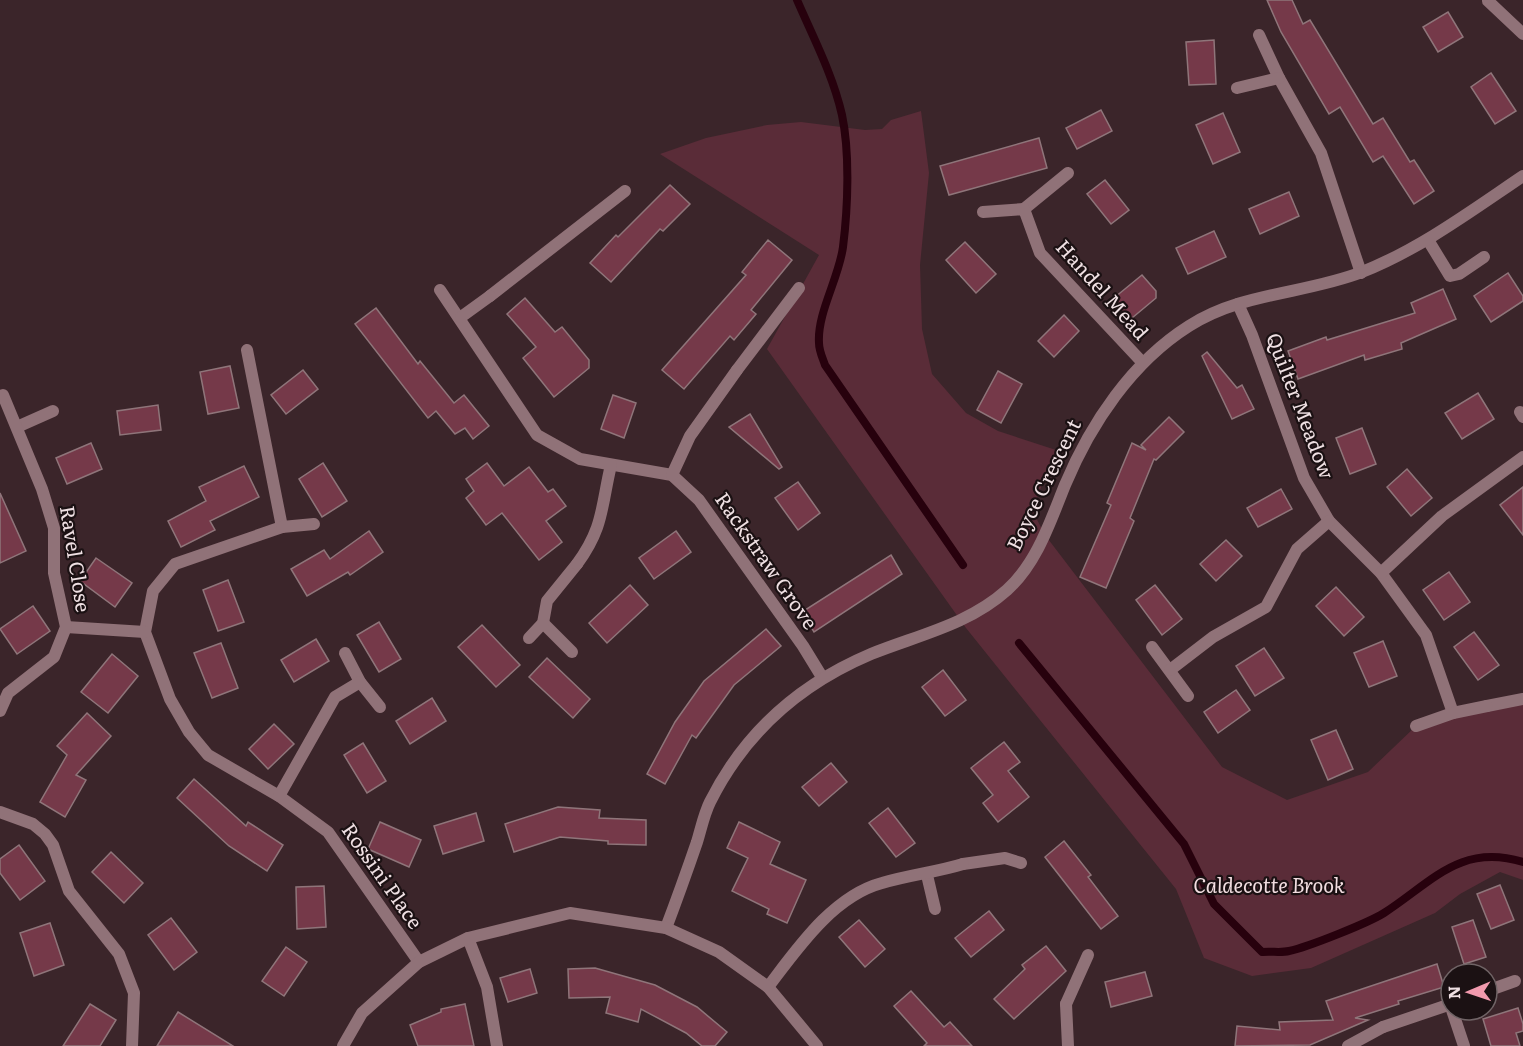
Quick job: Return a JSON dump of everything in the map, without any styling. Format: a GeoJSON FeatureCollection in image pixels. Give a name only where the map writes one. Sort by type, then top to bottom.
{"type":"FeatureCollection","features":[{"type":"Feature","properties":{"kind":"street"},"geometry":{"type":"LineString","coordinates":[[1488,1],[1523,34]]}},
{"type":"Feature","properties":{"kind":"street"},"geometry":{"type":"LineString","coordinates":[[1259,35],[1279,78],[1321,153],[1361,273]]}},
{"type":"Feature","properties":{"kind":"street"},"geometry":{"type":"LineString","coordinates":[[1238,88],[1279,78]]}},
{"type":"Feature","properties":{"kind":"street"},"geometry":{"type":"LineString","coordinates":[[984,212],[1024,209],[1068,173]]}},
{"type":"Feature","properties":{"kind":"street","name":"Boyce Crescent"},"geometry":{"type":"LineString","coordinates":[[666,928],[710,802],[751,737],[794,697],[822,677],[871,654],[958,623],[1008,589],[1035,553],[1045,535],[1066,482],[1096,423],[1142,362],[1191,325],[1238,303],[1361,273],[1428,240],[1523,176]]}},
{"type":"Feature","properties":{"kind":"street"},"geometry":{"type":"LineString","coordinates":[[461,317],[625,191]]}},
{"type":"Feature","properties":{"kind":"street","name":"Handel Mead"},"geometry":{"type":"LineString","coordinates":[[1024,209],[1040,253],[1142,362]]}},
{"type":"Feature","properties":{"kind":"street"},"geometry":{"type":"LineString","coordinates":[[1428,240],[1450,276],[1459,274],[1484,257]]}},
{"type":"Feature","properties":{"kind":"street"},"geometry":{"type":"LineString","coordinates":[[440,291],[461,317],[537,435],[580,459],[672,474],[690,436],[799,288]]}},
{"type":"Feature","properties":{"kind":"street","name":"Quilter Meadow"},"geometry":{"type":"LineString","coordinates":[[1238,303],[1252,335],[1304,478],[1329,521],[1381,573],[1426,635],[1453,713]]}},
{"type":"Feature","properties":{"kind":"street"},"geometry":{"type":"LineString","coordinates":[[247,350],[282,527]]}},
{"type":"Feature","properties":{"kind":"street","name":"Ravel Close"},"geometry":{"type":"LineString","coordinates":[[0,711],[8,693],[54,657],[66,627],[54,573],[54,528],[42,489],[3,395]]}},
{"type":"Feature","properties":{"kind":"street"},"geometry":{"type":"LineString","coordinates":[[17,427],[53,411]]}},
{"type":"Feature","properties":{"kind":"street"},"geometry":{"type":"LineString","coordinates":[[1381,573],[1442,516],[1523,457]]}},
{"type":"Feature","properties":{"kind":"street"},"geometry":{"type":"LineString","coordinates":[[529,638],[543,623],[547,601],[594,541],[602,517],[611,465]]}},
{"type":"Feature","properties":{"kind":"street","name":"Rackstraw Grove"},"geometry":{"type":"LineString","coordinates":[[672,474],[699,500],[803,646],[822,677]]}},
{"type":"Feature","properties":{"kind":"street"},"geometry":{"type":"LineString","coordinates":[[1170,670],[1214,637],[1266,607],[1297,549],[1329,521]]}},
{"type":"Feature","properties":{"kind":"street"},"geometry":{"type":"LineString","coordinates":[[66,627],[145,632],[153,591],[175,564],[282,527],[314,524]]}},
{"type":"Feature","properties":{"kind":"street"},"geometry":{"type":"LineString","coordinates":[[543,623],[572,652]]}},
{"type":"Feature","properties":{"kind":"street","name":"Rossini Place"},"geometry":{"type":"LineString","coordinates":[[145,632],[170,699],[189,732],[208,755],[279,796],[328,832],[419,962]]}},
{"type":"Feature","properties":{"kind":"street"},"geometry":{"type":"LineString","coordinates":[[1152,647],[1188,696]]}},
{"type":"Feature","properties":{"kind":"street"},"geometry":{"type":"LineString","coordinates":[[345,653],[360,682],[380,707]]}},
{"type":"Feature","properties":{"kind":"street"},"geometry":{"type":"LineString","coordinates":[[279,796],[334,697],[360,682]]}},
{"type":"Feature","properties":{"kind":"street"},"geometry":{"type":"LineString","coordinates":[[1416,726],[1453,713],[1523,699]]}},
{"type":"Feature","properties":{"kind":"street"},"geometry":{"type":"LineString","coordinates":[[0,812],[33,824],[45,834],[53,845],[69,891],[119,954],[134,993],[132,1046]]}},
{"type":"Feature","properties":{"kind":"street"},"geometry":{"type":"LineString","coordinates":[[768,987],[791,957],[842,903],[881,883],[927,875],[963,864],[1005,858],[1021,863]]}},
{"type":"Feature","properties":{"kind":"street"},"geometry":{"type":"LineString","coordinates":[[927,875],[935,909]]}},
{"type":"Feature","properties":{"kind":"street"},"geometry":{"type":"LineString","coordinates":[[343,1046],[362,1013],[419,962],[468,938],[570,913],[666,928],[719,952],[768,987],[818,1046]]}},
{"type":"Feature","properties":{"kind":"street"},"geometry":{"type":"LineString","coordinates":[[468,938],[487,987],[497,1046]]}},
{"type":"Feature","properties":{"kind":"street"},"geometry":{"type":"LineString","coordinates":[[1067,1046],[1066,1004],[1088,955]]}},
{"type":"Feature","properties":{"kind":"street"},"geometry":{"type":"LineString","coordinates":[[1499,987],[1515,981]]}},
{"type":"Feature","properties":{"kind":"street"},"geometry":{"type":"LineString","coordinates":[[1348,1046],[1383,1027],[1439,1011]]}},
{"type":"Feature","properties":{"kind":"street"},"geometry":{"type":"LineString","coordinates":[[1456,1022],[1464,1046]]}},
{"type":"Feature","properties":{"kind":"green space","name":"Caldecotte Brook"},"geometry":{"type":"Polygon","coordinates":[[[921,111],[929,173],[920,265],[922,329],[932,374],[966,413],[998,431],[1056,450],[1032,510],[1045,535],[1222,767],[1287,800],[1368,772],[1416,726],[1523,699],[1523,880],[1500,872],[1460,894],[1435,913],[1311,968],[1252,976],[1204,958],[1176,889],[966,628],[767,349],[819,255],[660,154],[706,138],[767,125],[801,122],[865,130],[882,129],[891,120],[921,111]]]}},
{"type":"Feature","properties":{"kind":"building"},"geometry":{"type":"Polygon","coordinates":[[[1267,0],[1292,0],[1303,24],[1310,20],[1373,124],[1383,118],[1410,162],[1414,160],[1434,191],[1414,204],[1383,156],[1373,162],[1340,107],[1329,114],[1281,32],[1267,0]]]}},
{"type":"Feature","properties":{"kind":"building"},"geometry":{"type":"Polygon","coordinates":[[[1448,12],[1463,37],[1438,52],[1423,27],[1448,12]]]}},
{"type":"Feature","properties":{"kind":"building"},"geometry":{"type":"Polygon","coordinates":[[[1214,40],[1216,84],[1189,85],[1186,42],[1214,40]]]}},
{"type":"Feature","properties":{"kind":"building"},"geometry":{"type":"Polygon","coordinates":[[[1491,73],[1516,111],[1495,124],[1471,87],[1491,73]]]}},
{"type":"Feature","properties":{"kind":"building"},"geometry":{"type":"Polygon","coordinates":[[[1101,110],[1112,131],[1077,149],[1066,128],[1101,110]]]}},
{"type":"Feature","properties":{"kind":"building"},"geometry":{"type":"Polygon","coordinates":[[[1223,113],[1240,152],[1213,164],[1196,125],[1223,113]]]}},
{"type":"Feature","properties":{"kind":"building"},"geometry":{"type":"Polygon","coordinates":[[[1039,138],[1047,168],[949,195],[940,166],[1039,138]]]}},
{"type":"Feature","properties":{"kind":"building"},"geometry":{"type":"Polygon","coordinates":[[[1105,180],[1129,210],[1111,224],[1087,194],[1105,180]]]}},
{"type":"Feature","properties":{"kind":"building"},"geometry":{"type":"Polygon","coordinates":[[[670,185],[690,204],[663,231],[660,229],[611,282],[590,263],[616,235],[618,237],[670,185]]]}},
{"type":"Feature","properties":{"kind":"building"},"geometry":{"type":"Polygon","coordinates":[[[1289,192],[1299,216],[1260,234],[1249,209],[1289,192]]]}},
{"type":"Feature","properties":{"kind":"building"},"geometry":{"type":"Polygon","coordinates":[[[1214,231],[1226,257],[1188,274],[1176,248],[1214,231]]]}},
{"type":"Feature","properties":{"kind":"building"},"geometry":{"type":"Polygon","coordinates":[[[768,240],[792,260],[751,310],[756,314],[734,340],[730,336],[684,389],[662,370],[746,275],[742,272],[768,240]]]}},
{"type":"Feature","properties":{"kind":"building"},"geometry":{"type":"Polygon","coordinates":[[[965,242],[996,274],[976,293],[946,260],[965,242]]]}},
{"type":"Feature","properties":{"kind":"building"},"geometry":{"type":"Polygon","coordinates":[[[1508,273],[1523,296],[1523,301],[1491,322],[1474,296],[1508,273]]]}},
{"type":"Feature","properties":{"kind":"building"},"geometry":{"type":"Polygon","coordinates":[[[1142,275],[1156,291],[1156,298],[1126,323],[1109,302],[1142,275]]]}},
{"type":"Feature","properties":{"kind":"building"},"geometry":{"type":"Polygon","coordinates":[[[1443,289],[1456,319],[1401,343],[1402,349],[1365,360],[1364,355],[1298,379],[1288,351],[1326,337],[1327,340],[1415,313],[1411,303],[1443,289]]]}},
{"type":"Feature","properties":{"kind":"building"},"geometry":{"type":"Polygon","coordinates":[[[525,298],[555,332],[562,327],[589,360],[589,368],[554,397],[523,358],[536,347],[507,314],[525,298]]]}},
{"type":"Feature","properties":{"kind":"building"},"geometry":{"type":"Polygon","coordinates":[[[376,308],[418,364],[420,361],[454,403],[464,395],[489,426],[473,439],[465,428],[455,434],[436,411],[428,418],[355,324],[376,308]]]}},
{"type":"Feature","properties":{"kind":"building"},"geometry":{"type":"Polygon","coordinates":[[[1064,315],[1079,331],[1054,357],[1038,341],[1064,315]]]}},
{"type":"Feature","properties":{"kind":"building"},"geometry":{"type":"Polygon","coordinates":[[[1207,352],[1237,388],[1242,385],[1254,409],[1232,419],[1202,356],[1207,352]]]}},
{"type":"Feature","properties":{"kind":"building"},"geometry":{"type":"Polygon","coordinates":[[[230,366],[239,408],[208,414],[200,372],[230,366]]]}},
{"type":"Feature","properties":{"kind":"building"},"geometry":{"type":"Polygon","coordinates":[[[303,370],[318,389],[286,414],[271,395],[303,370]]]}},
{"type":"Feature","properties":{"kind":"building"},"geometry":{"type":"Polygon","coordinates":[[[998,371],[1022,384],[1001,423],[977,410],[998,371]]]}},
{"type":"Feature","properties":{"kind":"building"},"geometry":{"type":"Polygon","coordinates":[[[1478,393],[1494,419],[1462,439],[1445,413],[1478,393]]]}},
{"type":"Feature","properties":{"kind":"building"},"geometry":{"type":"Polygon","coordinates":[[[613,395],[636,403],[624,438],[601,429],[613,395]]]}},
{"type":"Feature","properties":{"kind":"building"},"geometry":{"type":"Polygon","coordinates":[[[158,405],[161,430],[120,435],[117,411],[158,405]]]}},
{"type":"Feature","properties":{"kind":"building"},"geometry":{"type":"Polygon","coordinates":[[[750,414],[782,467],[779,469],[729,427],[750,414]]]}},
{"type":"Feature","properties":{"kind":"building"},"geometry":{"type":"Polygon","coordinates":[[[1169,417],[1184,432],[1156,460],[1154,459],[1130,518],[1134,521],[1106,588],[1080,577],[1111,505],[1107,503],[1132,443],[1146,450],[1141,445],[1169,417]]]}},
{"type":"Feature","properties":{"kind":"building"},"geometry":{"type":"Polygon","coordinates":[[[1362,428],[1376,464],[1350,474],[1336,438],[1362,428]]]}},
{"type":"Feature","properties":{"kind":"building"},"geometry":{"type":"Polygon","coordinates":[[[91,443],[102,469],[67,484],[56,458],[91,443]]]}},
{"type":"Feature","properties":{"kind":"building"},"geometry":{"type":"Polygon","coordinates":[[[323,463],[347,501],[322,517],[299,479],[323,463]]]}},
{"type":"Feature","properties":{"kind":"building"},"geometry":{"type":"Polygon","coordinates":[[[487,463],[504,486],[529,467],[548,492],[553,489],[566,506],[546,521],[562,542],[539,560],[502,513],[486,525],[466,498],[474,491],[466,479],[487,463]]]}},
{"type":"Feature","properties":{"kind":"building"},"geometry":{"type":"Polygon","coordinates":[[[244,466],[259,497],[210,521],[215,530],[181,547],[168,521],[206,501],[199,487],[244,466]]]}},
{"type":"Feature","properties":{"kind":"building"},"geometry":{"type":"Polygon","coordinates":[[[1407,469],[1432,498],[1411,516],[1387,487],[1407,469]]]}},
{"type":"Feature","properties":{"kind":"building"},"geometry":{"type":"Polygon","coordinates":[[[798,482],[820,513],[798,530],[775,498],[798,482]]]}},
{"type":"Feature","properties":{"kind":"building"},"geometry":{"type":"Polygon","coordinates":[[[1523,487],[1523,535],[1500,505],[1523,487]]]}},
{"type":"Feature","properties":{"kind":"building"},"geometry":{"type":"Polygon","coordinates":[[[1281,489],[1292,509],[1258,527],[1247,508],[1281,489]]]}},
{"type":"Feature","properties":{"kind":"building"},"geometry":{"type":"Polygon","coordinates":[[[0,493],[26,551],[0,563],[0,493]]]}},
{"type":"Feature","properties":{"kind":"building"},"geometry":{"type":"Polygon","coordinates":[[[369,531],[383,552],[350,575],[348,572],[307,596],[291,569],[324,550],[330,559],[369,531]]]}},
{"type":"Feature","properties":{"kind":"building"},"geometry":{"type":"Polygon","coordinates":[[[676,531],[691,552],[654,579],[639,558],[676,531]]]}},
{"type":"Feature","properties":{"kind":"building"},"geometry":{"type":"Polygon","coordinates":[[[1226,540],[1242,556],[1216,581],[1200,564],[1226,540]]]}},
{"type":"Feature","properties":{"kind":"building"},"geometry":{"type":"Polygon","coordinates":[[[891,555],[902,574],[814,632],[802,612],[891,555]]]}},
{"type":"Feature","properties":{"kind":"building"},"geometry":{"type":"Polygon","coordinates":[[[96,558],[132,583],[115,607],[80,581],[96,558]]]}},
{"type":"Feature","properties":{"kind":"building"},"geometry":{"type":"Polygon","coordinates":[[[1449,572],[1470,602],[1444,620],[1423,590],[1449,572]]]}},
{"type":"Feature","properties":{"kind":"building"},"geometry":{"type":"Polygon","coordinates":[[[228,580],[244,622],[218,631],[203,590],[228,580]]]}},
{"type":"Feature","properties":{"kind":"building"},"geometry":{"type":"Polygon","coordinates":[[[630,585],[648,605],[607,643],[589,623],[630,585]]]}},
{"type":"Feature","properties":{"kind":"building"},"geometry":{"type":"Polygon","coordinates":[[[1155,585],[1182,619],[1162,635],[1136,600],[1155,585]]]}},
{"type":"Feature","properties":{"kind":"building"},"geometry":{"type":"Polygon","coordinates":[[[1336,587],[1364,617],[1344,636],[1316,606],[1336,587]]]}},
{"type":"Feature","properties":{"kind":"building"},"geometry":{"type":"Polygon","coordinates":[[[33,606],[50,631],[17,654],[0,629],[33,606]]]}},
{"type":"Feature","properties":{"kind":"building"},"geometry":{"type":"Polygon","coordinates":[[[379,622],[401,659],[379,672],[357,635],[379,622]]]}},
{"type":"Feature","properties":{"kind":"building"},"geometry":{"type":"Polygon","coordinates":[[[482,625],[520,665],[496,687],[458,647],[482,625]]]}},
{"type":"Feature","properties":{"kind":"building"},"geometry":{"type":"Polygon","coordinates":[[[766,629],[781,646],[734,685],[696,738],[692,735],[665,784],[647,774],[675,722],[704,681],[766,629]]]}},
{"type":"Feature","properties":{"kind":"building"},"geometry":{"type":"Polygon","coordinates":[[[1474,632],[1499,665],[1478,680],[1454,647],[1474,632]]]}},
{"type":"Feature","properties":{"kind":"building"},"geometry":{"type":"Polygon","coordinates":[[[316,639],[329,661],[294,682],[281,660],[316,639]]]}},
{"type":"Feature","properties":{"kind":"building"},"geometry":{"type":"Polygon","coordinates":[[[1383,641],[1397,676],[1369,687],[1354,653],[1383,641]]]}},
{"type":"Feature","properties":{"kind":"building"},"geometry":{"type":"Polygon","coordinates":[[[221,643],[238,688],[212,698],[194,653],[221,643]]]}},
{"type":"Feature","properties":{"kind":"building"},"geometry":{"type":"Polygon","coordinates":[[[1264,648],[1284,678],[1255,696],[1236,666],[1264,648]]]}},
{"type":"Feature","properties":{"kind":"building"},"geometry":{"type":"Polygon","coordinates":[[[112,654],[138,676],[108,713],[81,692],[112,654]]]}},
{"type":"Feature","properties":{"kind":"building"},"geometry":{"type":"Polygon","coordinates":[[[547,658],[590,699],[573,718],[529,677],[547,658]]]}},
{"type":"Feature","properties":{"kind":"building"},"geometry":{"type":"Polygon","coordinates":[[[943,670],[966,700],[945,716],[922,687],[943,670]]]}},
{"type":"Feature","properties":{"kind":"building"},"geometry":{"type":"Polygon","coordinates":[[[1236,690],[1250,710],[1218,733],[1204,712],[1236,690]]]}},
{"type":"Feature","properties":{"kind":"building"},"geometry":{"type":"Polygon","coordinates":[[[432,698],[446,721],[410,744],[396,721],[432,698]]]}},
{"type":"Feature","properties":{"kind":"building"},"geometry":{"type":"Polygon","coordinates":[[[87,713],[111,736],[76,775],[86,780],[65,817],[40,802],[67,755],[57,746],[87,713]]]}},
{"type":"Feature","properties":{"kind":"building"},"geometry":{"type":"Polygon","coordinates":[[[274,724],[294,744],[268,769],[249,749],[274,724]]]}},
{"type":"Feature","properties":{"kind":"building"},"geometry":{"type":"Polygon","coordinates":[[[1336,730],[1353,769],[1328,780],[1311,740],[1336,730]]]}},
{"type":"Feature","properties":{"kind":"building"},"geometry":{"type":"Polygon","coordinates":[[[1004,742],[1020,762],[1008,771],[1029,797],[998,822],[983,803],[993,795],[971,768],[1004,742]]]}},
{"type":"Feature","properties":{"kind":"building"},"geometry":{"type":"Polygon","coordinates":[[[363,743],[386,781],[367,793],[344,755],[363,743]]]}},
{"type":"Feature","properties":{"kind":"building"},"geometry":{"type":"Polygon","coordinates":[[[831,763],[847,782],[819,806],[802,787],[831,763]]]}},
{"type":"Feature","properties":{"kind":"building"},"geometry":{"type":"Polygon","coordinates":[[[194,779],[246,826],[248,822],[283,845],[267,871],[229,846],[177,798],[194,779]]]}},
{"type":"Feature","properties":{"kind":"building"},"geometry":{"type":"Polygon","coordinates":[[[558,807],[600,810],[599,818],[646,820],[646,845],[608,844],[608,841],[560,837],[514,852],[505,824],[558,807]]]}},
{"type":"Feature","properties":{"kind":"building"},"geometry":{"type":"Polygon","coordinates":[[[888,808],[915,843],[896,857],[869,823],[888,808]]]}},
{"type":"Feature","properties":{"kind":"building"},"geometry":{"type":"Polygon","coordinates":[[[476,813],[484,841],[443,854],[434,826],[476,813]]]}},
{"type":"Feature","properties":{"kind":"building"},"geometry":{"type":"Polygon","coordinates":[[[380,822],[421,840],[409,867],[368,849],[380,822]]]}},
{"type":"Feature","properties":{"kind":"building"},"geometry":{"type":"Polygon","coordinates":[[[739,822],[780,842],[770,864],[806,880],[787,923],[767,914],[769,909],[732,891],[748,858],[727,848],[739,822]]]}},
{"type":"Feature","properties":{"kind":"building"},"geometry":{"type":"Polygon","coordinates":[[[1064,841],[1091,875],[1088,877],[1118,916],[1101,929],[1045,857],[1064,841]]]}},
{"type":"Feature","properties":{"kind":"building"},"geometry":{"type":"Polygon","coordinates":[[[19,845],[45,881],[20,900],[0,873],[0,859],[19,845]]]}},
{"type":"Feature","properties":{"kind":"building"},"geometry":{"type":"Polygon","coordinates":[[[111,852],[143,883],[124,903],[92,872],[111,852]]]}},
{"type":"Feature","properties":{"kind":"building"},"geometry":{"type":"Polygon","coordinates":[[[1500,885],[1514,920],[1491,929],[1477,894],[1500,885]]]}},
{"type":"Feature","properties":{"kind":"building"},"geometry":{"type":"Polygon","coordinates":[[[324,886],[326,927],[297,929],[296,887],[324,886]]]}},
{"type":"Feature","properties":{"kind":"building"},"geometry":{"type":"Polygon","coordinates":[[[989,911],[1004,930],[971,957],[955,938],[989,911]]]}},
{"type":"Feature","properties":{"kind":"building"},"geometry":{"type":"Polygon","coordinates":[[[171,918],[197,952],[174,970],[148,935],[171,918]]]}},
{"type":"Feature","properties":{"kind":"building"},"geometry":{"type":"Polygon","coordinates":[[[859,920],[885,949],[865,967],[839,937],[859,920]]]}},
{"type":"Feature","properties":{"kind":"building"},"geometry":{"type":"Polygon","coordinates":[[[1473,920],[1486,957],[1463,962],[1452,927],[1473,920]]]}},
{"type":"Feature","properties":{"kind":"building"},"geometry":{"type":"Polygon","coordinates":[[[50,923],[64,965],[34,976],[20,933],[50,923]]]}},
{"type":"Feature","properties":{"kind":"building"},"geometry":{"type":"Polygon","coordinates":[[[1046,946],[1066,971],[1014,1019],[994,999],[1025,969],[1022,965],[1046,946]]]}},
{"type":"Feature","properties":{"kind":"building"},"geometry":{"type":"Polygon","coordinates":[[[286,947],[307,962],[284,996],[262,981],[286,947]]]}},
{"type":"Feature","properties":{"kind":"building"},"geometry":{"type":"Polygon","coordinates":[[[1437,964],[1439,971],[1439,989],[1398,1001],[1399,1004],[1355,1018],[1368,1020],[1310,1045],[1235,1046],[1237,1026],[1280,1030],[1279,1022],[1333,1020],[1326,1001],[1437,964]]]}},
{"type":"Feature","properties":{"kind":"building"},"geometry":{"type":"Polygon","coordinates":[[[595,968],[655,985],[697,1007],[727,1032],[715,1046],[702,1046],[686,1033],[641,1009],[638,1022],[606,1013],[610,997],[569,998],[568,969],[595,968]]]}},
{"type":"Feature","properties":{"kind":"building"},"geometry":{"type":"Polygon","coordinates":[[[530,969],[537,993],[508,1002],[500,978],[530,969]]]}},
{"type":"Feature","properties":{"kind":"building"},"geometry":{"type":"Polygon","coordinates":[[[1145,972],[1152,996],[1111,1007],[1105,982],[1145,972]]]}},
{"type":"Feature","properties":{"kind":"building"},"geometry":{"type":"Polygon","coordinates":[[[911,991],[944,1027],[950,1022],[972,1046],[924,1046],[927,1043],[894,1006],[911,991]]]}},
{"type":"Feature","properties":{"kind":"building"},"geometry":{"type":"Polygon","coordinates":[[[90,1004],[116,1020],[100,1046],[63,1046],[90,1004]]]}},
{"type":"Feature","properties":{"kind":"building"},"geometry":{"type":"Polygon","coordinates":[[[465,1004],[474,1046],[418,1046],[410,1025],[441,1012],[441,1009],[465,1004]]]}},
{"type":"Feature","properties":{"kind":"building"},"geometry":{"type":"Polygon","coordinates":[[[1518,1008],[1523,1024],[1523,1031],[1516,1033],[1520,1046],[1491,1046],[1484,1022],[1499,1022],[1499,1014],[1518,1008]]]}},
{"type":"Feature","properties":{"kind":"building"},"geometry":{"type":"Polygon","coordinates":[[[178,1012],[233,1046],[157,1046],[178,1012]]]}},
{"type":"Feature","properties":{"kind":"waterway"},"geometry":{"type":"LineString","coordinates":[[797,0],[833,85],[845,130],[847,198],[843,247],[821,320],[820,352],[825,365],[963,565]]}},
{"type":"Feature","properties":{"kind":"waterway"},"geometry":{"type":"LineString","coordinates":[[1019,643],[1184,844],[1214,904],[1262,952],[1286,952],[1298,949],[1365,923],[1384,913],[1432,878],[1464,862],[1501,857],[1523,862]]}}]}
